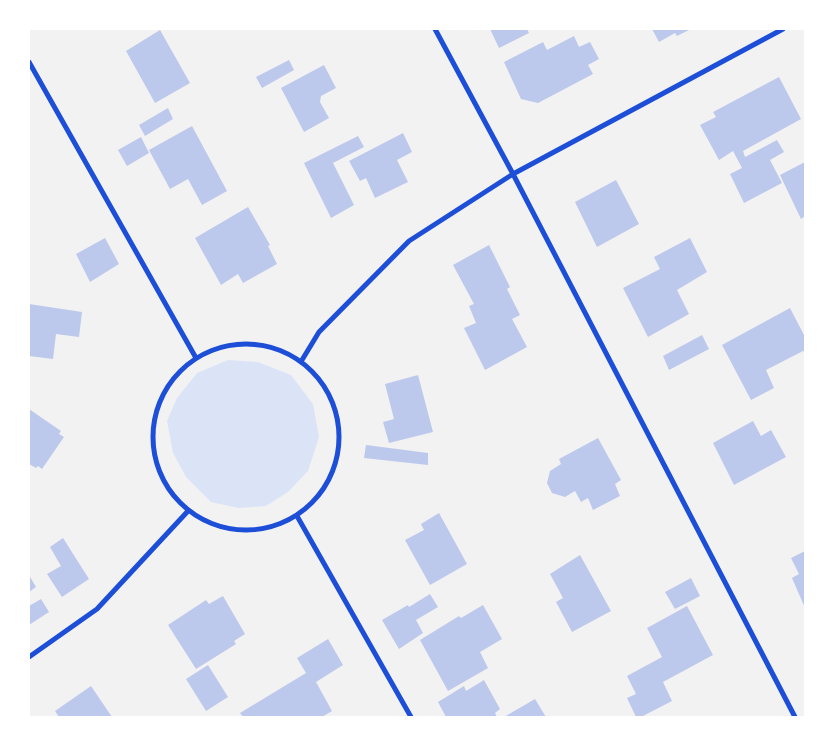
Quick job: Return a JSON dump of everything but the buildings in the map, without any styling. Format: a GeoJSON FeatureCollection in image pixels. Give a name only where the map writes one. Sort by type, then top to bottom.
{"type":"FeatureCollection","features":[{"type":"Feature","properties":{"kind":"street"},"geometry":{"type":"LineString","coordinates":[[435,29],[513,174],[795,717]]}},
{"type":"Feature","properties":{"kind":"street"},"geometry":{"type":"LineString","coordinates":[[302,360],[319,332],[409,241],[513,174],[783,29]]}},
{"type":"Feature","properties":{"kind":"street"},"geometry":{"type":"LineString","coordinates":[[29,62],[196,358]]}},
{"type":"Feature","properties":{"kind":"street"},"geometry":{"type":"LineString","coordinates":[[253,344],[283,350],[302,360],[327,388],[337,414],[340,442],[335,469],[322,494],[297,516],[275,527],[245,531],[215,526],[188,511],[168,489],[156,462],[152,433],[159,403],[174,378],[196,358],[224,346],[253,344]]}},
{"type":"Feature","properties":{"kind":"street"},"geometry":{"type":"LineString","coordinates":[[29,657],[97,609],[188,511]]}},
{"type":"Feature","properties":{"kind":"street"},"geometry":{"type":"LineString","coordinates":[[297,516],[411,717]]}},
{"type":"Feature","properties":{"kind":"shaded area"},"geometry":{"type":"Polygon","coordinates":[[[228,360],[258,362],[291,375],[313,404],[319,437],[308,471],[288,492],[266,506],[238,508],[211,502],[186,477],[173,453],[167,421],[177,398],[197,373],[228,360]]]}}]}
